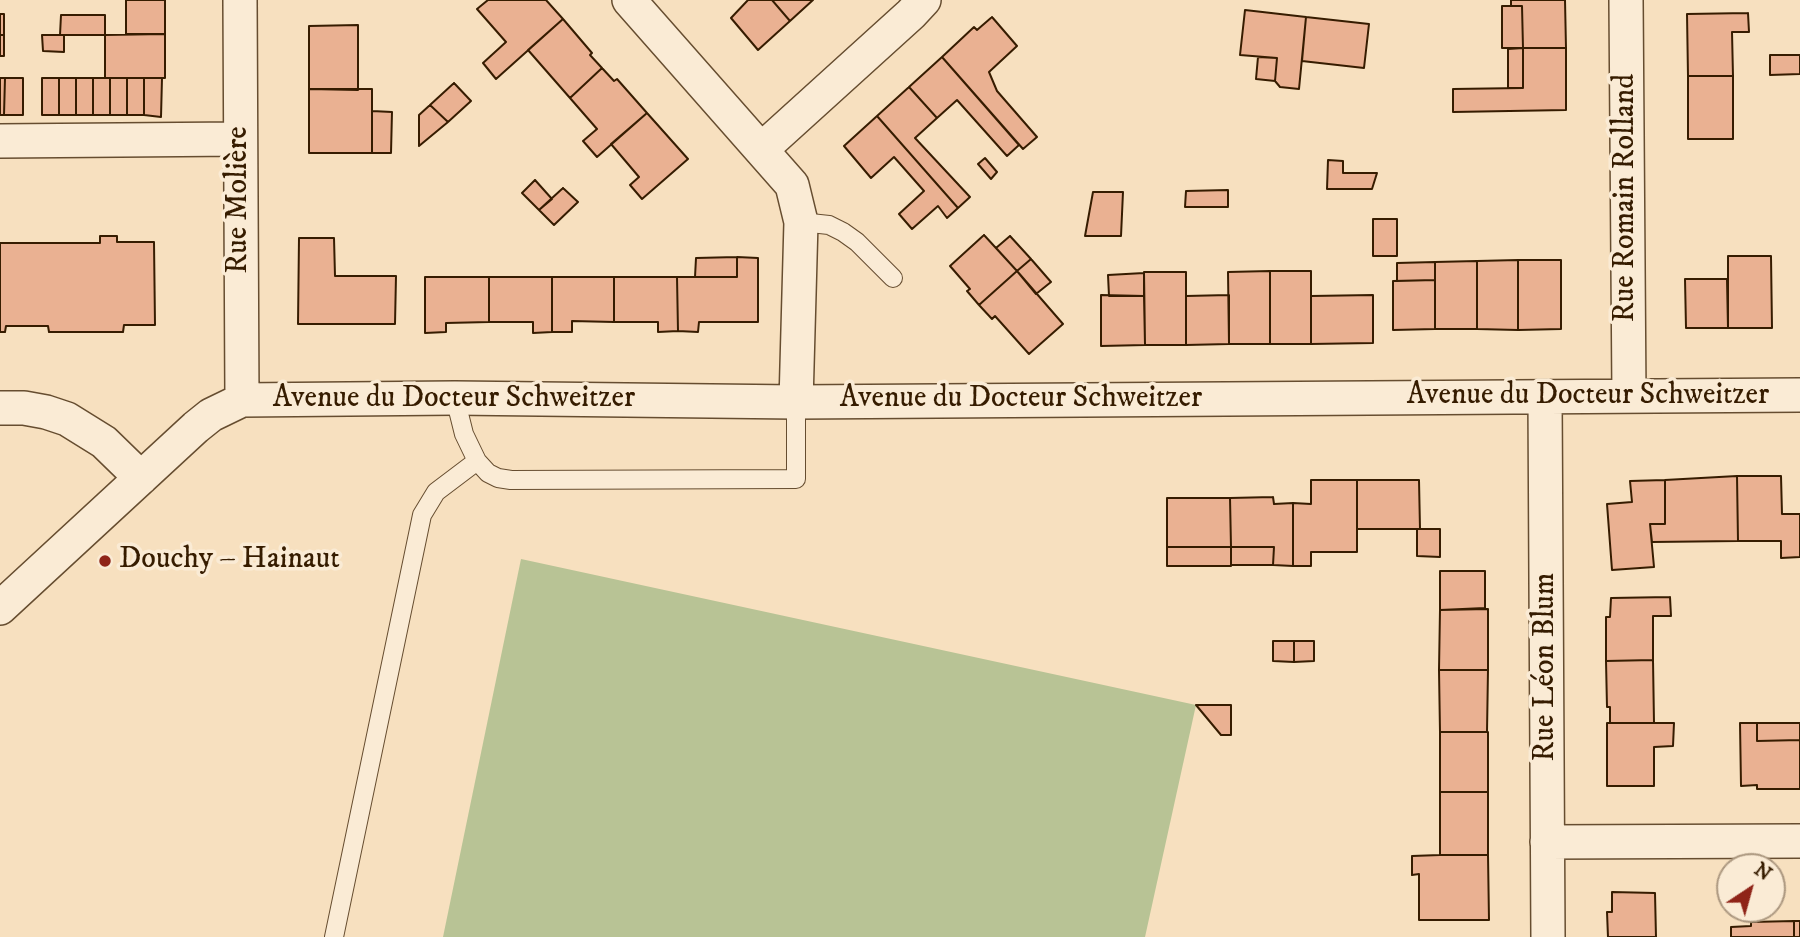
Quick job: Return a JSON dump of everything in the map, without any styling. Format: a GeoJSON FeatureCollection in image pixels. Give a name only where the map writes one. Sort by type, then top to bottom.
{"type":"FeatureCollection","features":[{"type":"Feature","properties":{"kind":"street","name":"Rue Molière"},"geometry":{"type":"LineString","coordinates":[[240,0],[242,400]]}},
{"type":"Feature","properties":{"kind":"street"},"geometry":{"type":"LineString","coordinates":[[629,0],[792,185],[801,222],[796,401]]}},
{"type":"Feature","properties":{"kind":"street"},"geometry":{"type":"LineString","coordinates":[[762,149],[924,0]]}},
{"type":"Feature","properties":{"kind":"street","name":"Rue Romain Rolland"},"geometry":{"type":"LineString","coordinates":[[1626,0],[1629,396]]}},
{"type":"Feature","properties":{"kind":"street"},"geometry":{"type":"LineString","coordinates":[[0,141],[240,139]]}},
{"type":"Feature","properties":{"kind":"street","name":"Avenue du Docteur Schweitzer"},"geometry":{"type":"LineString","coordinates":[[242,400],[455,398],[796,401],[1800,395]]}},
{"type":"Feature","properties":{"kind":"street","name":"Rue Léon Blum"},"geometry":{"type":"LineString","coordinates":[[1545,397],[1548,937]]}},
{"type":"Feature","properties":{"kind":"street"},"geometry":{"type":"LineString","coordinates":[[0,608],[211,415],[242,400]]}},
{"type":"Feature","properties":{"kind":"street"},"geometry":{"type":"LineString","coordinates":[[0,408],[24,408],[67,419],[104,442],[141,478]]}},
{"type":"Feature","properties":{"kind":"street"},"geometry":{"type":"LineString","coordinates":[[1547,842],[1800,841]]}},
{"type":"Feature","properties":{"kind":"lane"},"geometry":{"type":"LineString","coordinates":[[801,222],[829,225],[843,232],[857,242],[893,278]]}},
{"type":"Feature","properties":{"kind":"lane"},"geometry":{"type":"LineString","coordinates":[[455,398],[464,433],[477,461],[488,474],[511,480],[796,479],[796,401]]}},
{"type":"Feature","properties":{"kind":"lane"},"geometry":{"type":"LineString","coordinates":[[334,937],[422,515],[436,492],[477,461]]}},
{"type":"Feature","properties":{"kind":"green space"},"geometry":{"type":"Polygon","coordinates":[[[521,559],[1196,705],[1145,937],[443,937],[521,559]]]}},
{"type":"Feature","properties":{"kind":"building"},"geometry":{"type":"Polygon","coordinates":[[[126,0],[165,0],[165,34],[126,34],[126,0]]]}},
{"type":"Feature","properties":{"kind":"building"},"geometry":{"type":"Polygon","coordinates":[[[488,0],[546,0],[563,19],[496,79],[483,63],[506,42],[477,9],[488,0]]]}},
{"type":"Feature","properties":{"kind":"building"},"geometry":{"type":"Polygon","coordinates":[[[748,0],[772,0],[790,21],[758,50],[731,18],[748,0]]]}},
{"type":"Feature","properties":{"kind":"building"},"geometry":{"type":"Polygon","coordinates":[[[772,0],[813,0],[790,21],[772,0]]]}},
{"type":"Feature","properties":{"kind":"building"},"geometry":{"type":"Polygon","coordinates":[[[1511,0],[1565,0],[1566,48],[1523,48],[1522,6],[1511,6],[1511,0]]]}},
{"type":"Feature","properties":{"kind":"building"},"geometry":{"type":"Polygon","coordinates":[[[1502,6],[1522,6],[1523,48],[1502,48],[1502,6]]]}},
{"type":"Feature","properties":{"kind":"building"},"geometry":{"type":"Polygon","coordinates":[[[1245,10],[1306,17],[1299,89],[1280,87],[1275,81],[1277,58],[1240,55],[1245,10]]]}},
{"type":"Feature","properties":{"kind":"building"},"geometry":{"type":"Polygon","coordinates":[[[1748,13],[1749,32],[1732,32],[1733,76],[1688,76],[1687,14],[1748,13]]]}},
{"type":"Feature","properties":{"kind":"building"},"geometry":{"type":"Polygon","coordinates":[[[0,14],[4,14],[4,35],[0,35],[0,14]]]}},
{"type":"Feature","properties":{"kind":"building"},"geometry":{"type":"Polygon","coordinates":[[[61,15],[105,15],[105,35],[60,35],[61,15]]]}},
{"type":"Feature","properties":{"kind":"building"},"geometry":{"type":"Polygon","coordinates":[[[992,17],[1017,46],[989,72],[997,91],[1037,137],[1023,149],[942,57],[974,27],[977,30],[992,17]]]}},
{"type":"Feature","properties":{"kind":"building"},"geometry":{"type":"Polygon","coordinates":[[[1306,17],[1369,24],[1364,68],[1302,61],[1306,17]]]}},
{"type":"Feature","properties":{"kind":"building"},"geometry":{"type":"Polygon","coordinates":[[[563,19],[602,68],[570,98],[528,50],[563,19]]]}},
{"type":"Feature","properties":{"kind":"building"},"geometry":{"type":"Polygon","coordinates":[[[358,25],[358,90],[309,89],[309,26],[358,25]]]}},
{"type":"Feature","properties":{"kind":"building"},"geometry":{"type":"Polygon","coordinates":[[[165,34],[165,78],[105,78],[105,35],[165,34]]]}},
{"type":"Feature","properties":{"kind":"building"},"geometry":{"type":"Polygon","coordinates":[[[0,35],[4,35],[4,56],[0,56],[0,35]]]}},
{"type":"Feature","properties":{"kind":"building"},"geometry":{"type":"Polygon","coordinates":[[[42,35],[64,35],[64,52],[43,51],[42,35]]]}},
{"type":"Feature","properties":{"kind":"building"},"geometry":{"type":"Polygon","coordinates":[[[1523,48],[1523,88],[1508,88],[1508,49],[1523,48]]]}},
{"type":"Feature","properties":{"kind":"building"},"geometry":{"type":"Polygon","coordinates":[[[1523,48],[1566,48],[1566,110],[1453,112],[1453,89],[1523,88],[1523,48]]]}},
{"type":"Feature","properties":{"kind":"building"},"geometry":{"type":"Polygon","coordinates":[[[1770,55],[1800,55],[1800,74],[1770,75],[1770,55]]]}},
{"type":"Feature","properties":{"kind":"building"},"geometry":{"type":"Polygon","coordinates":[[[942,57],[1019,145],[1007,156],[957,100],[937,118],[909,87],[942,57]]]}},
{"type":"Feature","properties":{"kind":"building"},"geometry":{"type":"Polygon","coordinates":[[[1258,57],[1277,58],[1275,81],[1256,79],[1258,57]]]}},
{"type":"Feature","properties":{"kind":"building"},"geometry":{"type":"Polygon","coordinates":[[[602,68],[614,81],[617,79],[647,113],[597,157],[583,141],[597,129],[570,98],[602,68]]]}},
{"type":"Feature","properties":{"kind":"building"},"geometry":{"type":"Polygon","coordinates":[[[1688,76],[1733,76],[1733,139],[1688,139],[1688,76]]]}},
{"type":"Feature","properties":{"kind":"building"},"geometry":{"type":"Polygon","coordinates":[[[0,78],[5,78],[4,115],[0,115],[0,78]]]}},
{"type":"Feature","properties":{"kind":"building"},"geometry":{"type":"Polygon","coordinates":[[[5,78],[23,78],[23,115],[4,115],[5,78]]]}},
{"type":"Feature","properties":{"kind":"building"},"geometry":{"type":"Polygon","coordinates":[[[42,78],[59,78],[59,115],[42,115],[42,78]]]}},
{"type":"Feature","properties":{"kind":"building"},"geometry":{"type":"Polygon","coordinates":[[[59,78],[76,78],[76,115],[59,115],[59,78]]]}},
{"type":"Feature","properties":{"kind":"building"},"geometry":{"type":"Polygon","coordinates":[[[76,78],[93,78],[93,115],[76,115],[76,78]]]}},
{"type":"Feature","properties":{"kind":"building"},"geometry":{"type":"Polygon","coordinates":[[[93,78],[110,78],[110,115],[93,115],[93,78]]]}},
{"type":"Feature","properties":{"kind":"building"},"geometry":{"type":"Polygon","coordinates":[[[110,78],[127,78],[127,115],[110,115],[110,78]]]}},
{"type":"Feature","properties":{"kind":"building"},"geometry":{"type":"Polygon","coordinates":[[[127,78],[144,78],[144,115],[127,115],[127,78]]]}},
{"type":"Feature","properties":{"kind":"building"},"geometry":{"type":"Polygon","coordinates":[[[144,78],[162,78],[161,117],[144,115],[144,78]]]}},
{"type":"Feature","properties":{"kind":"building"},"geometry":{"type":"Polygon","coordinates":[[[454,83],[471,101],[448,122],[430,105],[454,83]]]}},
{"type":"Feature","properties":{"kind":"building"},"geometry":{"type":"Polygon","coordinates":[[[909,87],[937,118],[915,138],[970,197],[958,208],[877,116],[909,87]]]}},
{"type":"Feature","properties":{"kind":"building"},"geometry":{"type":"Polygon","coordinates":[[[309,89],[372,89],[372,153],[309,153],[309,89]]]}},
{"type":"Feature","properties":{"kind":"building"},"geometry":{"type":"Polygon","coordinates":[[[430,105],[448,122],[419,146],[419,115],[430,105]]]}},
{"type":"Feature","properties":{"kind":"building"},"geometry":{"type":"Polygon","coordinates":[[[372,111],[392,112],[391,153],[372,153],[372,111]]]}},
{"type":"Feature","properties":{"kind":"building"},"geometry":{"type":"Polygon","coordinates":[[[647,113],[688,159],[642,199],[630,185],[639,177],[611,144],[647,113]]]}},
{"type":"Feature","properties":{"kind":"building"},"geometry":{"type":"Polygon","coordinates":[[[877,116],[958,208],[947,218],[938,206],[912,229],[899,214],[924,191],[894,157],[871,178],[844,146],[877,116]]]}},
{"type":"Feature","properties":{"kind":"building"},"geometry":{"type":"Polygon","coordinates":[[[985,158],[997,172],[991,179],[978,164],[985,158]]]}},
{"type":"Feature","properties":{"kind":"building"},"geometry":{"type":"Polygon","coordinates":[[[1328,160],[1343,161],[1343,173],[1377,173],[1372,189],[1327,189],[1328,160]]]}},
{"type":"Feature","properties":{"kind":"building"},"geometry":{"type":"Polygon","coordinates":[[[535,180],[552,199],[539,210],[522,193],[535,180]]]}},
{"type":"Feature","properties":{"kind":"building"},"geometry":{"type":"Polygon","coordinates":[[[563,188],[578,202],[554,225],[539,210],[563,188]]]}},
{"type":"Feature","properties":{"kind":"building"},"geometry":{"type":"Polygon","coordinates":[[[1228,190],[1228,207],[1185,207],[1186,191],[1228,190]]]}},
{"type":"Feature","properties":{"kind":"building"},"geometry":{"type":"Polygon","coordinates":[[[1093,192],[1123,192],[1121,236],[1085,236],[1093,192]]]}},
{"type":"Feature","properties":{"kind":"building"},"geometry":{"type":"Polygon","coordinates":[[[1373,219],[1397,219],[1397,256],[1373,256],[1373,219]]]}},
{"type":"Feature","properties":{"kind":"building"},"geometry":{"type":"Polygon","coordinates":[[[984,235],[1017,271],[979,305],[967,291],[970,289],[950,266],[984,235]]]}},
{"type":"Feature","properties":{"kind":"building"},"geometry":{"type":"Polygon","coordinates":[[[100,236],[117,236],[117,242],[154,242],[155,325],[124,325],[123,332],[49,332],[48,326],[6,326],[5,332],[0,332],[0,243],[100,243],[100,236]]]}},
{"type":"Feature","properties":{"kind":"building"},"geometry":{"type":"Polygon","coordinates":[[[1010,236],[1031,259],[1017,271],[996,248],[1010,236]]]}},
{"type":"Feature","properties":{"kind":"building"},"geometry":{"type":"Polygon","coordinates":[[[299,238],[334,238],[335,276],[396,276],[395,324],[298,324],[299,238]]]}},
{"type":"Feature","properties":{"kind":"building"},"geometry":{"type":"Polygon","coordinates":[[[1728,256],[1771,256],[1772,328],[1728,328],[1728,256]]]}},
{"type":"Feature","properties":{"kind":"building"},"geometry":{"type":"Polygon","coordinates":[[[737,257],[737,277],[695,277],[696,258],[737,257]]]}},
{"type":"Feature","properties":{"kind":"building"},"geometry":{"type":"Polygon","coordinates":[[[737,257],[758,258],[758,322],[699,322],[698,332],[678,331],[677,277],[737,277],[737,257]]]}},
{"type":"Feature","properties":{"kind":"building"},"geometry":{"type":"Polygon","coordinates":[[[1031,259],[1051,282],[1036,294],[1017,271],[1031,259]]]}},
{"type":"Feature","properties":{"kind":"building"},"geometry":{"type":"Polygon","coordinates":[[[1518,260],[1561,260],[1561,329],[1518,330],[1518,260]]]}},
{"type":"Feature","properties":{"kind":"building"},"geometry":{"type":"Polygon","coordinates":[[[1518,260],[1518,330],[1477,329],[1477,261],[1518,260]]]}},
{"type":"Feature","properties":{"kind":"building"},"geometry":{"type":"Polygon","coordinates":[[[1477,261],[1477,329],[1435,329],[1435,262],[1477,261]]]}},
{"type":"Feature","properties":{"kind":"building"},"geometry":{"type":"Polygon","coordinates":[[[1435,262],[1435,280],[1397,281],[1397,263],[1435,262]]]}},
{"type":"Feature","properties":{"kind":"building"},"geometry":{"type":"Polygon","coordinates":[[[1017,271],[1063,324],[1029,354],[995,316],[992,319],[979,305],[1017,271]]]}},
{"type":"Feature","properties":{"kind":"building"},"geometry":{"type":"Polygon","coordinates":[[[1270,271],[1270,344],[1229,344],[1228,272],[1270,271]]]}},
{"type":"Feature","properties":{"kind":"building"},"geometry":{"type":"Polygon","coordinates":[[[1270,271],[1311,271],[1311,344],[1270,344],[1270,271]]]}},
{"type":"Feature","properties":{"kind":"building"},"geometry":{"type":"Polygon","coordinates":[[[1144,272],[1186,272],[1186,345],[1145,345],[1144,272]]]}},
{"type":"Feature","properties":{"kind":"building"},"geometry":{"type":"Polygon","coordinates":[[[1144,273],[1144,296],[1109,296],[1108,275],[1144,273]]]}},
{"type":"Feature","properties":{"kind":"building"},"geometry":{"type":"Polygon","coordinates":[[[425,277],[489,277],[489,322],[446,323],[446,332],[425,333],[425,277]]]}},
{"type":"Feature","properties":{"kind":"building"},"geometry":{"type":"Polygon","coordinates":[[[489,277],[552,277],[552,332],[533,333],[533,322],[489,322],[489,277]]]}},
{"type":"Feature","properties":{"kind":"building"},"geometry":{"type":"Polygon","coordinates":[[[552,277],[614,277],[614,322],[572,321],[572,332],[552,332],[552,277]]]}},
{"type":"Feature","properties":{"kind":"building"},"geometry":{"type":"Polygon","coordinates":[[[614,277],[677,277],[678,331],[658,332],[658,322],[614,322],[614,277]]]}},
{"type":"Feature","properties":{"kind":"building"},"geometry":{"type":"Polygon","coordinates":[[[1685,279],[1727,279],[1728,328],[1686,328],[1685,279]]]}},
{"type":"Feature","properties":{"kind":"building"},"geometry":{"type":"Polygon","coordinates":[[[1435,280],[1435,329],[1393,330],[1393,281],[1435,280]]]}},
{"type":"Feature","properties":{"kind":"building"},"geometry":{"type":"Polygon","coordinates":[[[1101,295],[1144,296],[1145,345],[1101,346],[1101,295]]]}},
{"type":"Feature","properties":{"kind":"building"},"geometry":{"type":"Polygon","coordinates":[[[1229,295],[1229,344],[1186,345],[1186,296],[1229,295]]]}},
{"type":"Feature","properties":{"kind":"building"},"geometry":{"type":"Polygon","coordinates":[[[1373,295],[1373,343],[1311,344],[1311,296],[1373,295]]]}},
{"type":"Feature","properties":{"kind":"building"},"geometry":{"type":"Polygon","coordinates":[[[1737,476],[1781,476],[1782,514],[1800,514],[1800,557],[1781,558],[1781,541],[1738,541],[1737,476]]]}},
{"type":"Feature","properties":{"kind":"building"},"geometry":{"type":"Polygon","coordinates":[[[1737,476],[1738,541],[1652,542],[1650,524],[1665,524],[1665,480],[1737,476]]]}},
{"type":"Feature","properties":{"kind":"building"},"geometry":{"type":"Polygon","coordinates":[[[1311,480],[1357,480],[1357,552],[1311,552],[1311,566],[1293,566],[1293,503],[1311,504],[1311,480]]]}},
{"type":"Feature","properties":{"kind":"building"},"geometry":{"type":"Polygon","coordinates":[[[1357,480],[1419,480],[1420,529],[1357,529],[1357,480]]]}},
{"type":"Feature","properties":{"kind":"building"},"geometry":{"type":"Polygon","coordinates":[[[1665,480],[1665,524],[1650,524],[1654,567],[1612,570],[1607,504],[1632,502],[1630,481],[1665,480]]]}},
{"type":"Feature","properties":{"kind":"building"},"geometry":{"type":"Polygon","coordinates":[[[1273,497],[1274,504],[1293,503],[1293,566],[1273,565],[1274,547],[1231,547],[1230,498],[1273,497]]]}},
{"type":"Feature","properties":{"kind":"building"},"geometry":{"type":"Polygon","coordinates":[[[1167,498],[1230,498],[1231,547],[1167,547],[1167,498]]]}},
{"type":"Feature","properties":{"kind":"building"},"geometry":{"type":"Polygon","coordinates":[[[1417,529],[1440,529],[1440,557],[1417,556],[1417,529]]]}},
{"type":"Feature","properties":{"kind":"building"},"geometry":{"type":"Polygon","coordinates":[[[1167,547],[1231,547],[1231,566],[1167,566],[1167,547]]]}},
{"type":"Feature","properties":{"kind":"building"},"geometry":{"type":"Polygon","coordinates":[[[1231,547],[1274,547],[1273,565],[1231,565],[1231,547]]]}},
{"type":"Feature","properties":{"kind":"building"},"geometry":{"type":"Polygon","coordinates":[[[1440,571],[1485,571],[1485,608],[1440,610],[1440,571]]]}},
{"type":"Feature","properties":{"kind":"building"},"geometry":{"type":"Polygon","coordinates":[[[1670,597],[1671,616],[1653,616],[1653,660],[1606,661],[1606,617],[1610,617],[1611,598],[1670,597]]]}},
{"type":"Feature","properties":{"kind":"building"},"geometry":{"type":"Polygon","coordinates":[[[1488,609],[1488,670],[1439,670],[1440,610],[1488,609]]]}},
{"type":"Feature","properties":{"kind":"building"},"geometry":{"type":"Polygon","coordinates":[[[1273,641],[1294,641],[1294,662],[1273,661],[1273,641]]]}},
{"type":"Feature","properties":{"kind":"building"},"geometry":{"type":"Polygon","coordinates":[[[1294,641],[1314,641],[1314,661],[1294,662],[1294,641]]]}},
{"type":"Feature","properties":{"kind":"building"},"geometry":{"type":"Polygon","coordinates":[[[1653,660],[1654,723],[1610,723],[1606,661],[1653,660]]]}},
{"type":"Feature","properties":{"kind":"building"},"geometry":{"type":"Polygon","coordinates":[[[1439,670],[1488,670],[1487,732],[1440,732],[1439,670]]]}},
{"type":"Feature","properties":{"kind":"building"},"geometry":{"type":"Polygon","coordinates":[[[1196,705],[1231,705],[1231,735],[1221,735],[1196,705]]]}},
{"type":"Feature","properties":{"kind":"building"},"geometry":{"type":"Polygon","coordinates":[[[1607,723],[1674,723],[1673,746],[1654,747],[1654,786],[1607,786],[1607,723]]]}},
{"type":"Feature","properties":{"kind":"building"},"geometry":{"type":"Polygon","coordinates":[[[1740,723],[1757,723],[1757,741],[1800,740],[1800,789],[1757,789],[1757,785],[1741,786],[1740,723]]]}},
{"type":"Feature","properties":{"kind":"building"},"geometry":{"type":"Polygon","coordinates":[[[1757,723],[1800,723],[1800,740],[1757,741],[1757,723]]]}},
{"type":"Feature","properties":{"kind":"building"},"geometry":{"type":"Polygon","coordinates":[[[1440,732],[1488,732],[1488,792],[1440,792],[1440,732]]]}},
{"type":"Feature","properties":{"kind":"building"},"geometry":{"type":"Polygon","coordinates":[[[1440,792],[1488,792],[1488,855],[1440,855],[1440,792]]]}},
{"type":"Feature","properties":{"kind":"building"},"geometry":{"type":"Polygon","coordinates":[[[1488,855],[1489,920],[1419,920],[1419,874],[1412,875],[1412,856],[1488,855]]]}},
{"type":"Feature","properties":{"kind":"building"},"geometry":{"type":"Polygon","coordinates":[[[1612,892],[1655,893],[1656,937],[1608,937],[1607,912],[1612,912],[1612,892]]]}},
{"type":"Feature","properties":{"kind":"building"},"geometry":{"type":"Polygon","coordinates":[[[1794,921],[1800,921],[1800,937],[1794,937],[1794,921]]]}},
{"type":"Feature","properties":{"kind":"building"},"geometry":{"type":"Polygon","coordinates":[[[1794,921],[1794,937],[1731,937],[1731,927],[1794,921]]]}},
{"type":"Feature","properties":{"kind":"place","name":"Douchy – Hainaut"},"geometry":{"type":"Point","coordinates":[105,561]}}]}
